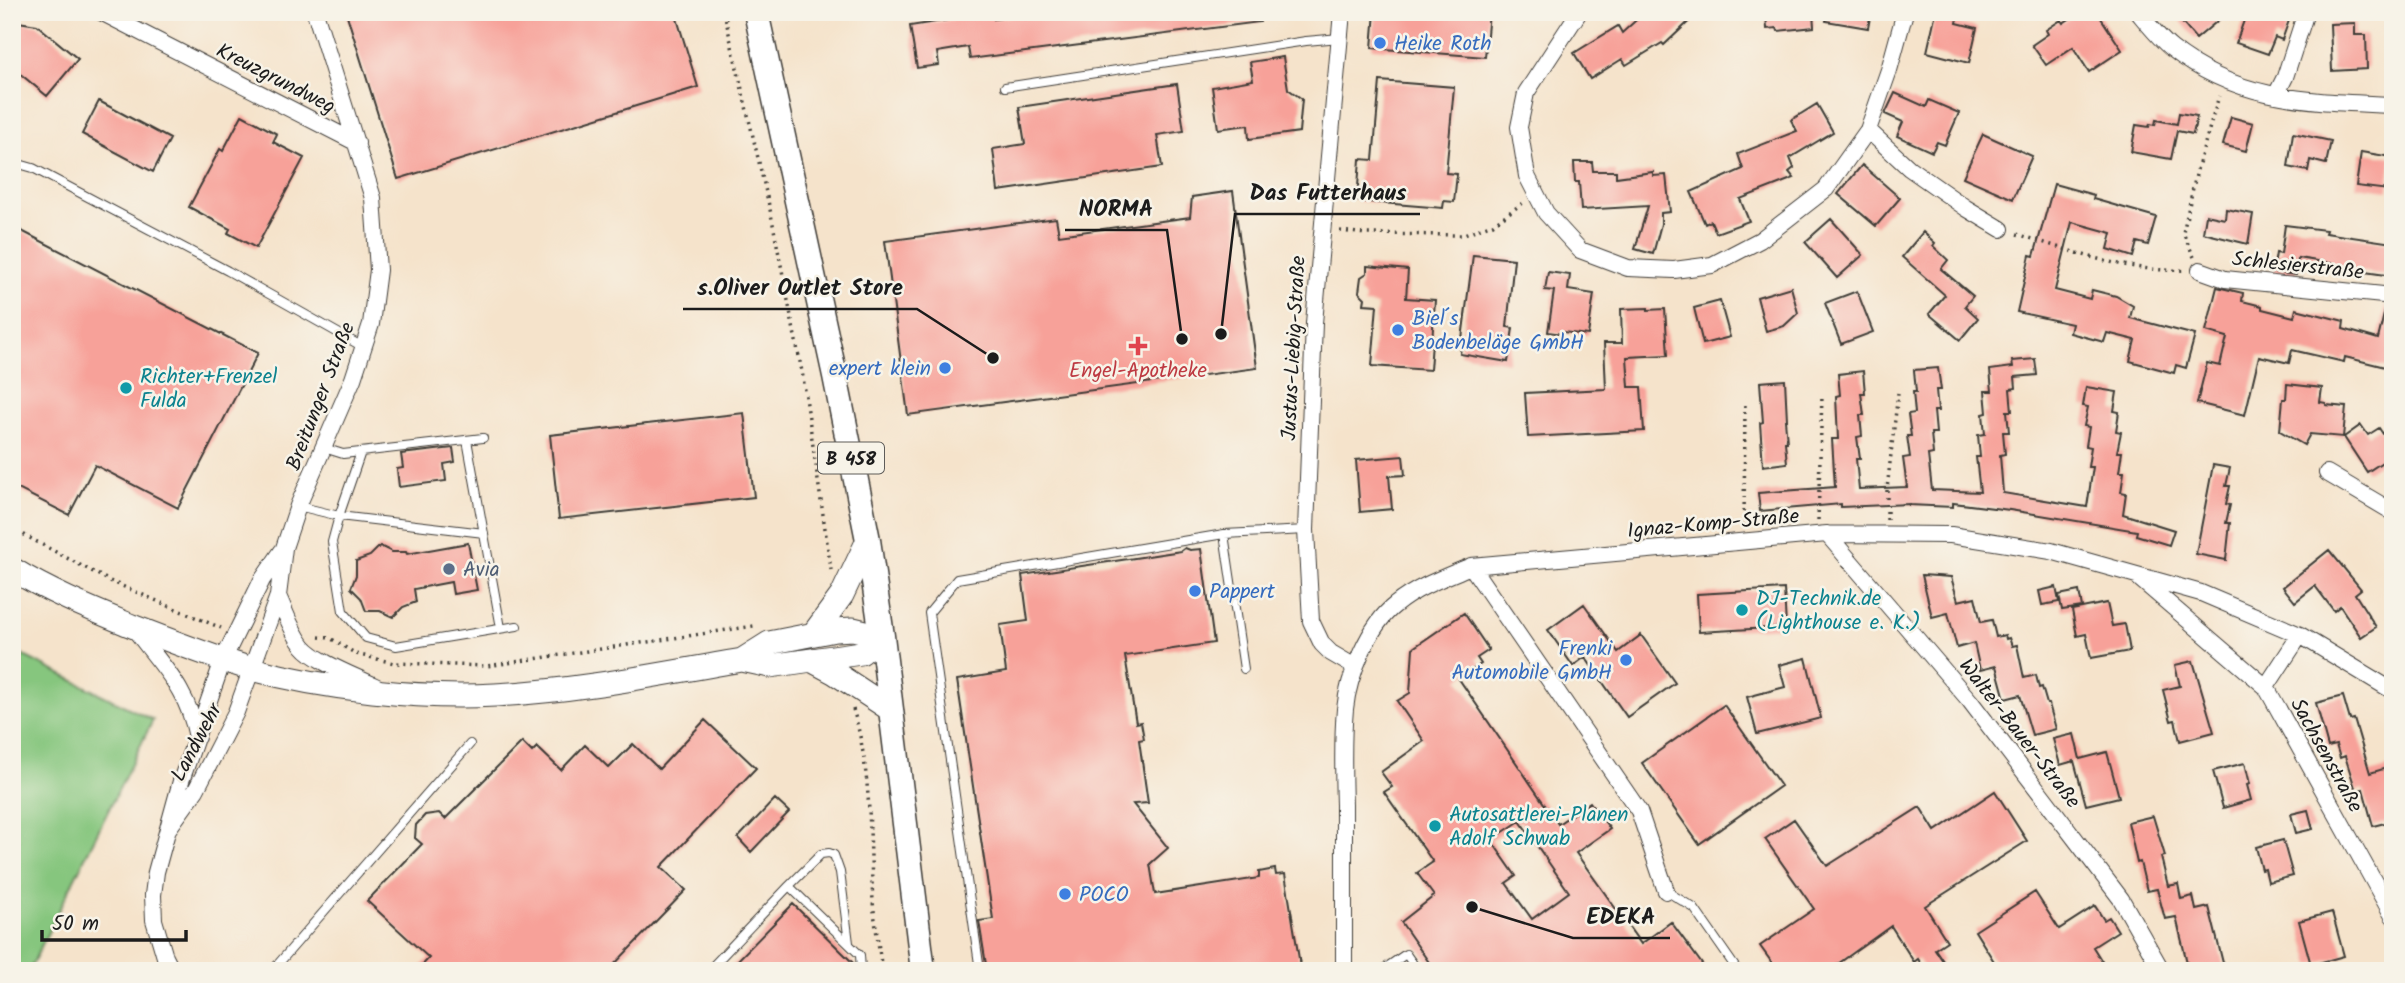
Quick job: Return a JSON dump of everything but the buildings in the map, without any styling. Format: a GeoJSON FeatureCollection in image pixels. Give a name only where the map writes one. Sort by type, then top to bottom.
{"type":"FeatureCollection","features":[{"type":"Feature","properties":{"kind":"main road","name":"B 458"},"geometry":{"type":"LineString","coordinates":[[756,12],[868,540],[923,971]]}},
{"type":"Feature","properties":{"kind":"main road"},"geometry":{"type":"LineString","coordinates":[[814,634],[842,595],[868,540]]}},
{"type":"Feature","properties":{"kind":"main road"},"geometry":{"type":"LineString","coordinates":[[12,569],[62,597],[223,660],[253,669],[324,684],[442,696],[548,691],[742,660],[771,666],[861,653],[882,636]]}},
{"type":"Feature","properties":{"kind":"main road"},"geometry":{"type":"LineString","coordinates":[[742,660],[769,643],[814,634],[853,629],[882,636]]}},
{"type":"Feature","properties":{"kind":"main road"},"geometry":{"type":"LineString","coordinates":[[811,660],[891,710]]}},
{"type":"Feature","properties":{"kind":"street","name":"Kreuzgrundweg"},"geometry":{"type":"LineString","coordinates":[[101,12],[357,142]]}},
{"type":"Feature","properties":{"kind":"street","name":"Breitunger Straße"},"geometry":{"type":"LineString","coordinates":[[253,669],[278,596],[284,548],[298,506],[353,379],[371,324],[377,270],[373,198],[315,12]]}},
{"type":"Feature","properties":{"kind":"street","name":"Justus-Liebig-Straße"},"geometry":{"type":"LineString","coordinates":[[1342,12],[1315,310],[1306,530],[1311,621],[1322,644],[1331,653],[1355,667]]}},
{"type":"Feature","properties":{"kind":"street"},"geometry":{"type":"LineString","coordinates":[[1579,12],[1526,93],[1519,127],[1527,176],[1546,213],[1580,250],[1628,268],[1674,270],[1712,265],[1760,240],[1826,189],[1868,130],[1905,12]]}},
{"type":"Feature","properties":{"kind":"street"},"geometry":{"type":"LineString","coordinates":[[2138,12],[2171,47],[2223,80],[2243,88],[2305,101],[2393,105]]}},
{"type":"Feature","properties":{"kind":"street"},"geometry":{"type":"LineString","coordinates":[[2276,95],[2285,77],[2306,12]]}},
{"type":"Feature","properties":{"kind":"street"},"geometry":{"type":"LineString","coordinates":[[1868,130],[1909,168],[2001,229]]}},
{"type":"Feature","properties":{"kind":"street","name":"Schlesierstraße"},"geometry":{"type":"LineString","coordinates":[[2200,270],[2225,279],[2393,296]]}},
{"type":"Feature","properties":{"kind":"street"},"geometry":{"type":"LineString","coordinates":[[2327,473],[2393,512]]}},
{"type":"Feature","properties":{"kind":"street","name":"Ignaz-Komp-Straße"},"geometry":{"type":"LineString","coordinates":[[1344,971],[1345,709],[1355,667],[1375,627],[1393,606],[1419,590],[1471,566],[1822,534],[1951,535],[2051,551],[2201,593],[2300,635],[2393,691]]}},
{"type":"Feature","properties":{"kind":"street","name":"Walter-Bauer-Straße"},"geometry":{"type":"LineString","coordinates":[[1822,534],[1970,701],[2121,899],[2162,971]]}},
{"type":"Feature","properties":{"kind":"street","name":"Breitunger Straße"},"geometry":{"type":"LineString","coordinates":[[223,660],[262,580],[284,548]]}},
{"type":"Feature","properties":{"kind":"street"},"geometry":{"type":"LineString","coordinates":[[1471,566],[1639,811],[1667,891]]}},
{"type":"Feature","properties":{"kind":"street","name":"Sachsenstraße"},"geometry":{"type":"LineString","coordinates":[[2135,575],[2266,687],[2393,916]]}},
{"type":"Feature","properties":{"kind":"street"},"geometry":{"type":"LineString","coordinates":[[278,596],[290,626],[305,648],[329,664],[385,691]]}},
{"type":"Feature","properties":{"kind":"street"},"geometry":{"type":"LineString","coordinates":[[133,626],[184,694],[193,716],[197,739]]}},
{"type":"Feature","properties":{"kind":"street","name":"Sachsenstraße"},"geometry":{"type":"LineString","coordinates":[[2266,687],[2300,635]]}},
{"type":"Feature","properties":{"kind":"street","name":"Landwehr"},"geometry":{"type":"LineString","coordinates":[[172,971],[161,947],[153,907],[156,872],[181,782],[223,660]]}},
{"type":"Feature","properties":{"kind":"street","name":"Landwehr"},"geometry":{"type":"LineString","coordinates":[[168,829],[196,790],[236,712],[253,669]]}},
{"type":"Feature","properties":{"kind":"lane"},"geometry":{"type":"LineString","coordinates":[[1005,87],[1340,38]]}},
{"type":"Feature","properties":{"kind":"lane"},"geometry":{"type":"LineString","coordinates":[[12,163],[45,174],[228,271],[363,347]]}},
{"type":"Feature","properties":{"kind":"lane"},"geometry":{"type":"LineString","coordinates":[[324,448],[343,454],[482,439]]}},
{"type":"Feature","properties":{"kind":"lane"},"geometry":{"type":"LineString","coordinates":[[467,440],[501,628]]}},
{"type":"Feature","properties":{"kind":"lane"},"geometry":{"type":"LineString","coordinates":[[361,452],[332,542],[343,611],[366,638],[396,646],[517,626]]}},
{"type":"Feature","properties":{"kind":"lane"},"geometry":{"type":"LineString","coordinates":[[298,506],[340,516],[484,533]]}},
{"type":"Feature","properties":{"kind":"lane"},"geometry":{"type":"LineString","coordinates":[[980,971],[929,612],[957,579],[1224,534],[1306,530]]}},
{"type":"Feature","properties":{"kind":"lane"},"geometry":{"type":"LineString","coordinates":[[1224,534],[1244,669]]}},
{"type":"Feature","properties":{"kind":"lane"},"geometry":{"type":"LineString","coordinates":[[272,971],[470,744]]}},
{"type":"Feature","properties":{"kind":"lane"},"geometry":{"type":"LineString","coordinates":[[708,971],[821,854],[834,855],[840,872],[849,944]]}},
{"type":"Feature","properties":{"kind":"lane"},"geometry":{"type":"LineString","coordinates":[[789,886],[860,955],[861,971]]}},
{"type":"Feature","properties":{"kind":"lane"},"geometry":{"type":"LineString","coordinates":[[1667,891],[1694,908],[1738,971]]}},
{"type":"Feature","properties":{"kind":"lane"},"geometry":{"type":"LineString","coordinates":[[1381,971],[1406,954],[1418,971]]}},
{"type":"Feature","properties":{"kind":"path"},"geometry":{"type":"LineString","coordinates":[[724,12],[771,214],[803,377],[831,579]]}},
{"type":"Feature","properties":{"kind":"path"},"geometry":{"type":"LineString","coordinates":[[2001,229],[2115,264],[2158,272],[2200,270],[2183,233],[2197,170],[2223,80]]}},
{"type":"Feature","properties":{"kind":"path"},"geometry":{"type":"LineString","coordinates":[[1336,231],[1461,235],[1493,224],[1536,194]]}},
{"type":"Feature","properties":{"kind":"path"},"geometry":{"type":"LineString","coordinates":[[1887,534],[1886,489],[1898,393]]}},
{"type":"Feature","properties":{"kind":"path"},"geometry":{"type":"LineString","coordinates":[[1822,396],[1822,534]]}},
{"type":"Feature","properties":{"kind":"path"},"geometry":{"type":"LineString","coordinates":[[1744,542],[1745,402]]}},
{"type":"Feature","properties":{"kind":"path"},"geometry":{"type":"LineString","coordinates":[[12,527],[110,581],[214,625]]}},
{"type":"Feature","properties":{"kind":"path"},"geometry":{"type":"LineString","coordinates":[[317,638],[330,638],[349,651],[376,660],[463,667],[487,666],[762,625]]}},
{"type":"Feature","properties":{"kind":"path"},"geometry":{"type":"LineString","coordinates":[[852,705],[864,756],[871,827],[873,903],[882,971]]}},
{"type":"Feature","properties":{"kind":"green space"},"geometry":{"type":"Polygon","coordinates":[[[12,650],[153,720],[29,971],[12,971],[12,650]]]}},
{"type":"Feature","properties":{"kind":"place","name":"Heike Roth"},"geometry":{"type":"Point","coordinates":[1380,43]}},
{"type":"Feature","properties":{"kind":"place","name":"Biel´s Bodenbeläge GmbH"},"geometry":{"type":"Point","coordinates":[1398,330]}},
{"type":"Feature","properties":{"kind":"place","name":"Das Futterhaus"},"geometry":{"type":"Point","coordinates":[1221,334]}},
{"type":"Feature","properties":{"kind":"place","name":"NORMA"},"geometry":{"type":"Point","coordinates":[1182,339]}},
{"type":"Feature","properties":{"kind":"place","name":"Engel-Apotheke"},"geometry":{"type":"Point","coordinates":[1138,346]}},
{"type":"Feature","properties":{"kind":"place","name":"s.Oliver Outlet Store"},"geometry":{"type":"Point","coordinates":[993,358]}},
{"type":"Feature","properties":{"kind":"place","name":"expert klein"},"geometry":{"type":"Point","coordinates":[945,368]}},
{"type":"Feature","properties":{"kind":"place","name":"Richter+Frenzel Fulda"},"geometry":{"type":"Point","coordinates":[126,388]}},
{"type":"Feature","properties":{"kind":"place","name":"Avia"},"geometry":{"type":"Point","coordinates":[449,569]}},
{"type":"Feature","properties":{"kind":"place","name":"Pappert"},"geometry":{"type":"Point","coordinates":[1195,591]}},
{"type":"Feature","properties":{"kind":"place","name":"DJ-Technik.de (Lighthouse e. K.)"},"geometry":{"type":"Point","coordinates":[1742,610]}},
{"type":"Feature","properties":{"kind":"place","name":"Frenki Automobile GmbH"},"geometry":{"type":"Point","coordinates":[1626,660]}},
{"type":"Feature","properties":{"kind":"place","name":"Autosattlerei-Planen Adolf Schwab"},"geometry":{"type":"Point","coordinates":[1435,826]}},
{"type":"Feature","properties":{"kind":"place","name":"POCO"},"geometry":{"type":"Point","coordinates":[1065,894]}},
{"type":"Feature","properties":{"kind":"place","name":"EDEKA"},"geometry":{"type":"Point","coordinates":[1472,907]}}]}
